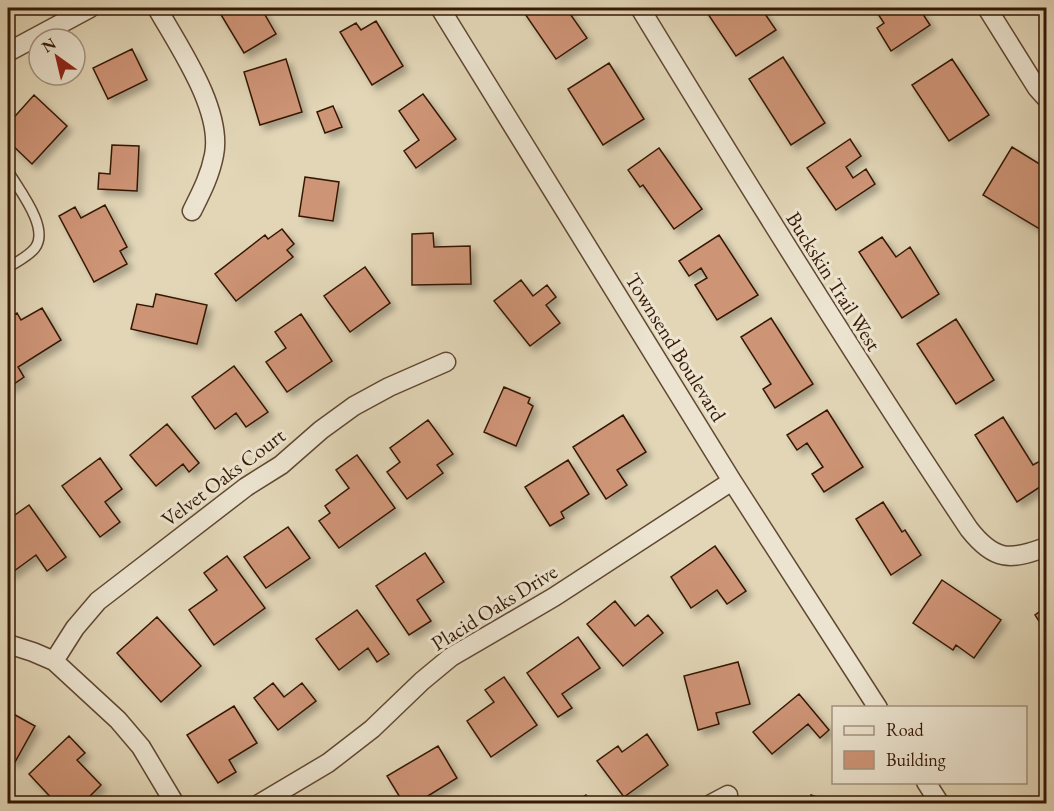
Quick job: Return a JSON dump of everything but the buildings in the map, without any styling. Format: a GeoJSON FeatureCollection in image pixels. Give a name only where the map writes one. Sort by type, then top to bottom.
{"type":"FeatureCollection","features":[{"type":"Feature","properties":{"kind":"street"},"geometry":{"type":"LineString","coordinates":[[8,52],[90,8]]}},
{"type":"Feature","properties":{"kind":"street"},"geometry":{"type":"LineString","coordinates":[[158,8],[207,99],[214,124],[215,153],[207,182],[192,211]]}},
{"type":"Feature","properties":{"kind":"street","name":"Townsend Boulevard"},"geometry":{"type":"LineString","coordinates":[[440,8],[732,481],[877,706]]}},
{"type":"Feature","properties":{"kind":"street","name":"Buckskin Trail West"},"geometry":{"type":"LineString","coordinates":[[640,8],[882,400],[969,529],[989,551],[1022,556],[1047,547]]}},
{"type":"Feature","properties":{"kind":"street"},"geometry":{"type":"LineString","coordinates":[[987,8],[1037,88],[1047,98]]}},
{"type":"Feature","properties":{"kind":"street","name":"Velvet Oaks Court"},"geometry":{"type":"LineString","coordinates":[[54,661],[75,628],[99,601],[246,487],[281,465],[321,430],[354,406],[389,387],[446,362]]}},
{"type":"Feature","properties":{"kind":"street","name":"Placid Oaks Drive"},"geometry":{"type":"LineString","coordinates":[[259,804],[328,763],[372,729],[451,657],[554,597],[732,481]]}},
{"type":"Feature","properties":{"kind":"street"},"geometry":{"type":"LineString","coordinates":[[8,644],[54,661],[118,720],[141,747],[175,804]]}},
{"type":"Feature","properties":{"kind":"street"},"geometry":{"type":"LineString","coordinates":[[927,784],[940,804]]}},
{"type":"Feature","properties":{"kind":"lane"},"geometry":{"type":"LineString","coordinates":[[8,171],[39,225],[41,237],[34,250],[8,268]]}}]}
